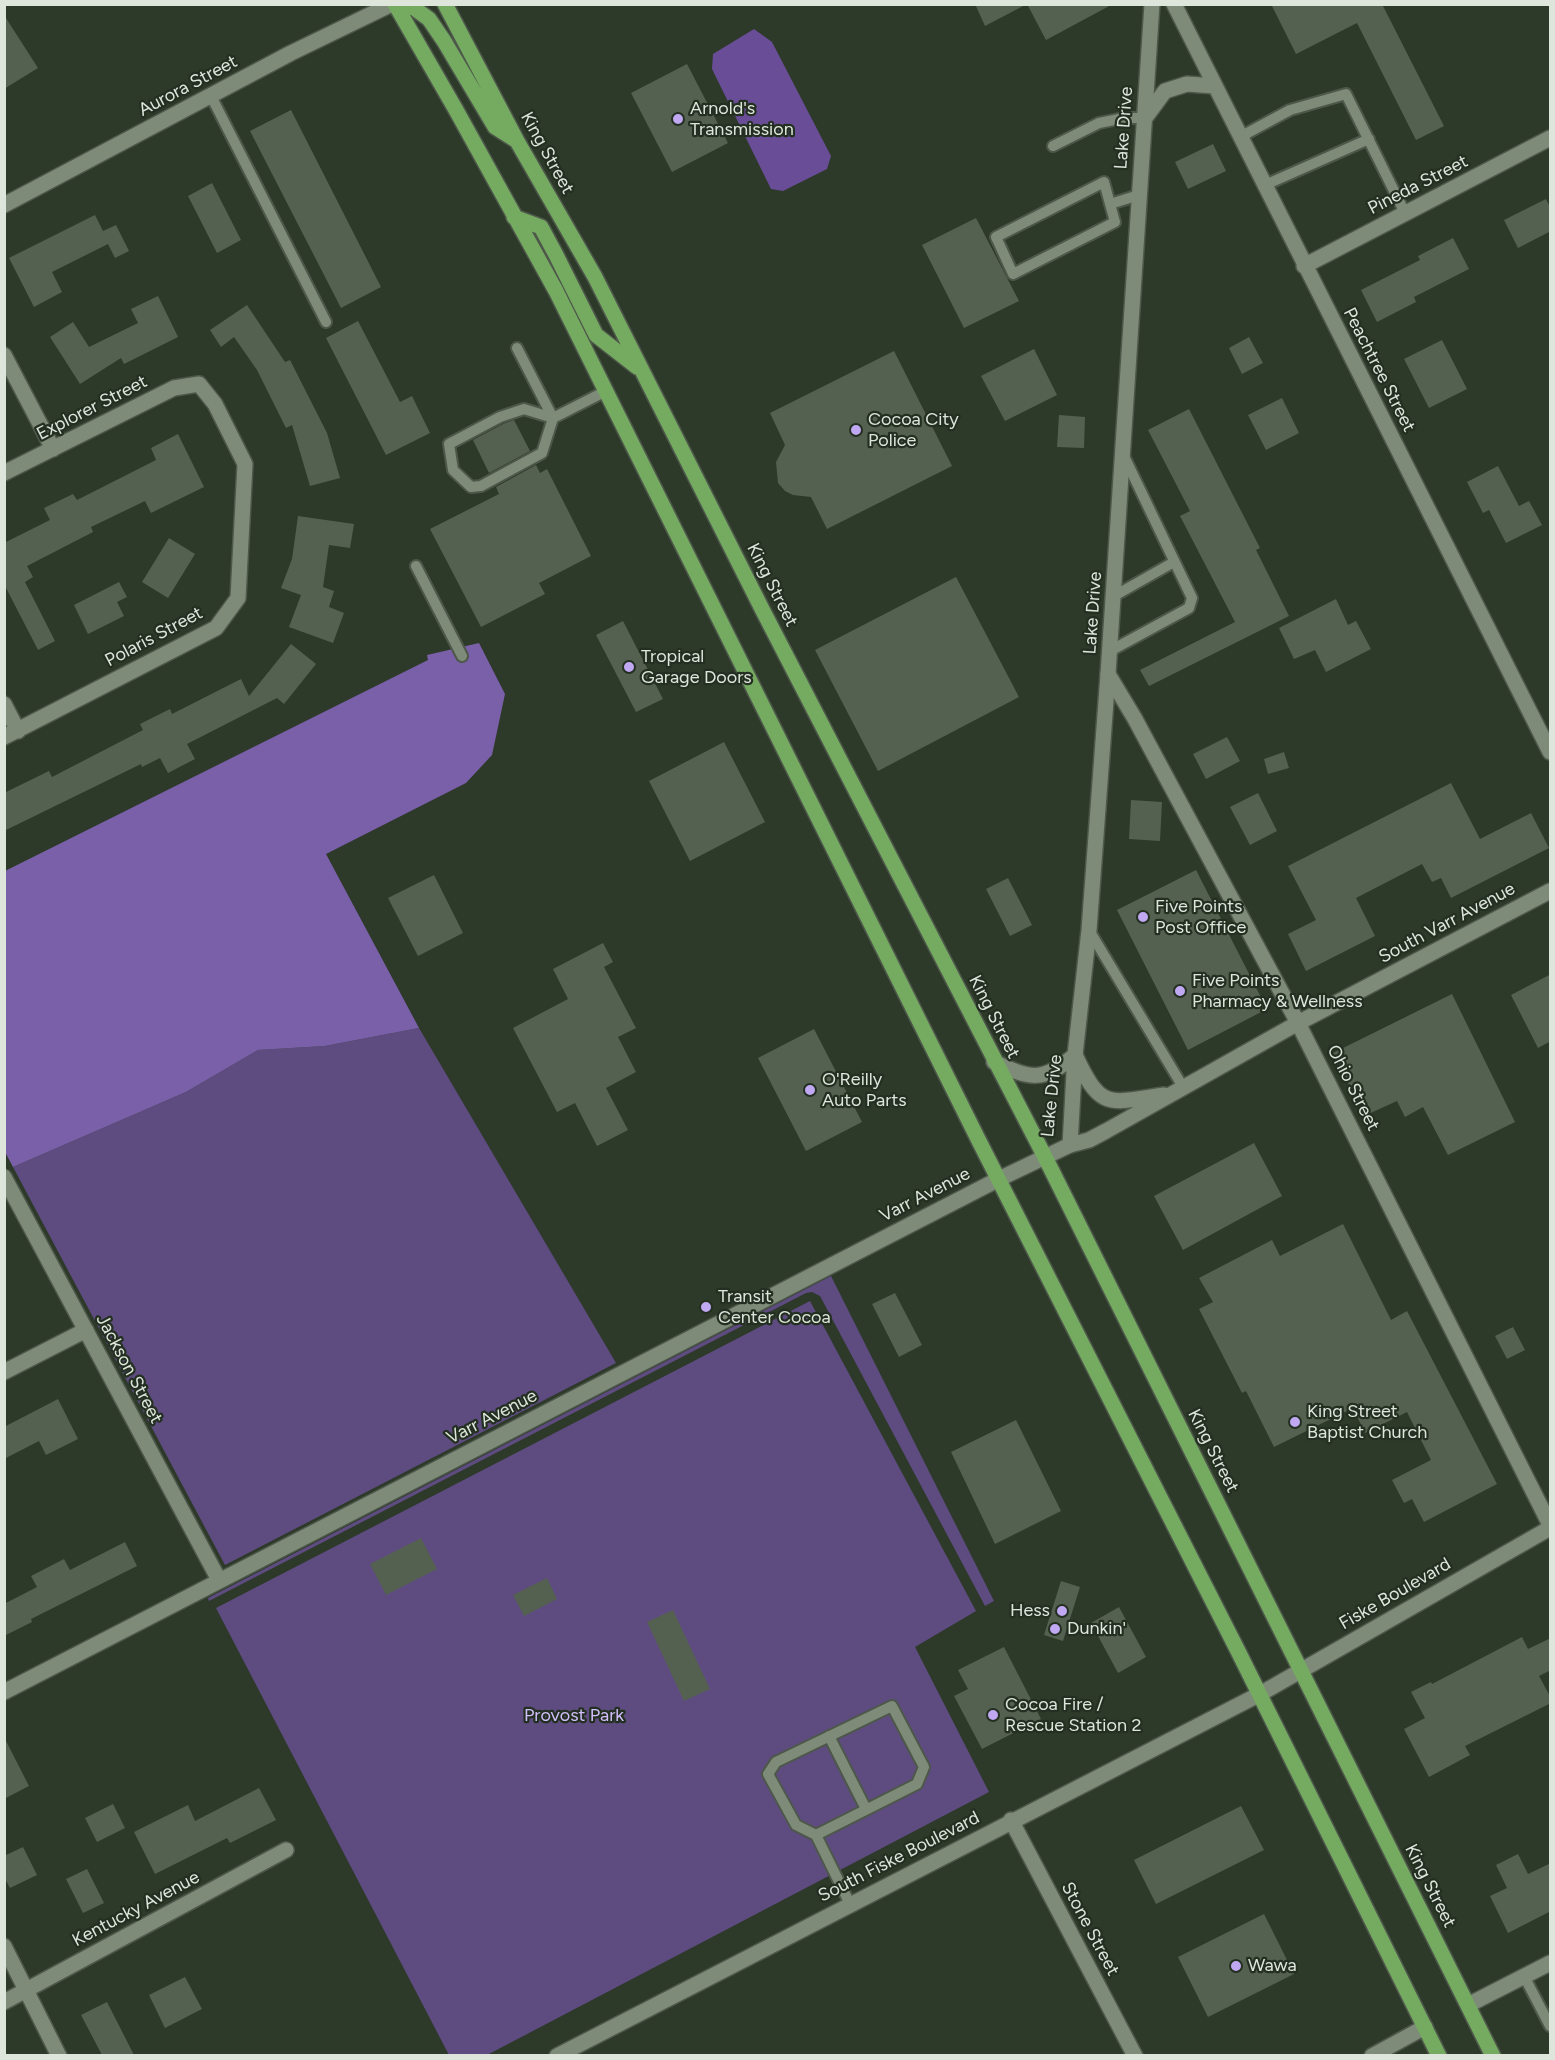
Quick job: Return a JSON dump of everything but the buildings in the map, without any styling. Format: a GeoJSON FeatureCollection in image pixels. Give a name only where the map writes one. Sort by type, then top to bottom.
{"type":"FeatureCollection","features":[{"type":"Feature","properties":{"kind":"main road"},"geometry":{"type":"LineString","coordinates":[[395,4],[414,8],[429,19],[495,127],[517,141]]}},
{"type":"Feature","properties":{"kind":"main road"},"geometry":{"type":"LineString","coordinates":[[395,4],[556,291],[1439,2055]]}},
{"type":"Feature","properties":{"kind":"main road","name":"King Street"},"geometry":{"type":"LineString","coordinates":[[445,4],[517,141],[595,278],[994,1062],[1045,1157],[1493,2055]]}},
{"type":"Feature","properties":{"kind":"main road"},"geometry":{"type":"LineString","coordinates":[[514,217],[541,227],[596,335],[640,369]]}},
{"type":"Feature","properties":{"kind":"street","name":"Aurora Street"},"geometry":{"type":"LineString","coordinates":[[4,205],[291,53],[395,4]]}},
{"type":"Feature","properties":{"kind":"street","name":"Lake Drive"},"geometry":{"type":"LineString","coordinates":[[999,1179],[1070,1145],[1075,1055],[1089,930],[1114,596],[1152,4]]}},
{"type":"Feature","properties":{"kind":"street","name":"Peachtree Street"},"geometry":{"type":"LineString","coordinates":[[1174,4],[1304,266],[1551,752]]}},
{"type":"Feature","properties":{"kind":"street"},"geometry":{"type":"LineString","coordinates":[[1145,118],[1165,91],[1186,84],[1214,86]]}},
{"type":"Feature","properties":{"kind":"street","name":"Pineda Street"},"geometry":{"type":"LineString","coordinates":[[1304,266],[1551,138]]}},
{"type":"Feature","properties":{"kind":"street"},"geometry":{"type":"LineString","coordinates":[[4,355],[53,449]]}},
{"type":"Feature","properties":{"kind":"street","name":"Explorer Street"},"geometry":{"type":"LineString","coordinates":[[4,473],[174,388],[199,384]]}},
{"type":"Feature","properties":{"kind":"street","name":"Polaris Street"},"geometry":{"type":"LineString","coordinates":[[11,734],[216,628],[238,598],[245,464],[215,404],[199,384]]}},
{"type":"Feature","properties":{"kind":"street","name":"Ohio Street"},"geometry":{"type":"LineString","coordinates":[[1108,674],[1135,719],[1298,1023],[1551,1526]]}},
{"type":"Feature","properties":{"kind":"street"},"geometry":{"type":"LineString","coordinates":[[4,704],[11,734]]}},
{"type":"Feature","properties":{"kind":"street","name":"South Varr Avenue"},"geometry":{"type":"LineString","coordinates":[[1178,1090],[1298,1023],[1551,891]]}},
{"type":"Feature","properties":{"kind":"street"},"geometry":{"type":"LineString","coordinates":[[994,1062],[1022,1075],[1037,1077],[1052,1072],[1075,1055],[1087,1081],[1102,1097],[1117,1102],[1178,1090]]}},
{"type":"Feature","properties":{"kind":"street"},"geometry":{"type":"LineString","coordinates":[[1070,1145],[1097,1136],[1178,1090]]}},
{"type":"Feature","properties":{"kind":"street","name":"Jackson Street"},"geometry":{"type":"LineString","coordinates":[[4,1177],[219,1580]]}},
{"type":"Feature","properties":{"kind":"street","name":"Varr Avenue"},"geometry":{"type":"LineString","coordinates":[[4,1692],[999,1179]]}},
{"type":"Feature","properties":{"kind":"street"},"geometry":{"type":"LineString","coordinates":[[4,1372],[86,1330]]}},
{"type":"Feature","properties":{"kind":"street","name":"Fiske Boulevard"},"geometry":{"type":"LineString","coordinates":[[1260,1694],[1551,1526]]}},
{"type":"Feature","properties":{"kind":"street","name":"South Fiske Boulevard"},"geometry":{"type":"LineString","coordinates":[[557,2055],[1260,1694]]}},
{"type":"Feature","properties":{"kind":"street","name":"Stone Street"},"geometry":{"type":"LineString","coordinates":[[1011,1820],[1135,2055]]}},
{"type":"Feature","properties":{"kind":"street","name":"Kentucky Avenue"},"geometry":{"type":"LineString","coordinates":[[4,2002],[286,1851]]}},
{"type":"Feature","properties":{"kind":"street"},"geometry":{"type":"LineString","coordinates":[[4,1946],[59,2055]]}},
{"type":"Feature","properties":{"kind":"street"},"geometry":{"type":"LineString","coordinates":[[1468,2005],[1551,1963]]}},
{"type":"Feature","properties":{"kind":"street"},"geometry":{"type":"LineString","coordinates":[[1372,2055],[1425,2027]]}},
{"type":"Feature","properties":{"kind":"lane"},"geometry":{"type":"LineString","coordinates":[[1240,137],[1290,110],[1346,94],[1405,213]]}},
{"type":"Feature","properties":{"kind":"lane"},"geometry":{"type":"LineString","coordinates":[[211,96],[326,322]]}},
{"type":"Feature","properties":{"kind":"lane"},"geometry":{"type":"LineString","coordinates":[[1053,146],[1099,123],[1124,118],[1145,118]]}},
{"type":"Feature","properties":{"kind":"lane"},"geometry":{"type":"LineString","coordinates":[[1265,185],[1369,139]]}},
{"type":"Feature","properties":{"kind":"lane"},"geometry":{"type":"LineString","coordinates":[[1104,182],[1110,204],[1115,222],[1013,274],[996,237],[1104,182]]}},
{"type":"Feature","properties":{"kind":"lane"},"geometry":{"type":"LineString","coordinates":[[1110,204],[1138,195]]}},
{"type":"Feature","properties":{"kind":"lane"},"geometry":{"type":"LineString","coordinates":[[517,348],[553,418],[542,453],[481,486],[471,487],[453,470],[449,444],[500,417],[524,409],[553,418],[606,391]]}},
{"type":"Feature","properties":{"kind":"lane"},"geometry":{"type":"LineString","coordinates":[[1110,651],[1189,608],[1192,598],[1123,454]]}},
{"type":"Feature","properties":{"kind":"lane"},"geometry":{"type":"LineString","coordinates":[[1114,596],[1174,561]]}},
{"type":"Feature","properties":{"kind":"lane"},"geometry":{"type":"LineString","coordinates":[[416,566],[462,656]]}},
{"type":"Feature","properties":{"kind":"lane"},"geometry":{"type":"LineString","coordinates":[[1089,930],[1178,1090]]}},
{"type":"Feature","properties":{"kind":"lane"},"geometry":{"type":"LineString","coordinates":[[816,1835],[917,1784],[924,1767],[892,1706],[776,1762],[768,1774],[796,1825],[816,1835],[850,1904]]}},
{"type":"Feature","properties":{"kind":"lane"},"geometry":{"type":"LineString","coordinates":[[829,1736],[866,1809]]}},
{"type":"Feature","properties":{"kind":"lane"},"geometry":{"type":"LineString","coordinates":[[1524,1976],[1551,2026]]}},
{"type":"Feature","properties":{"kind":"green space"},"geometry":{"type":"Polygon","coordinates":[[[419,1028],[616,1363],[225,1565],[13,1167],[186,1092],[258,1050],[325,1046],[419,1028]]]}},
{"type":"Feature","properties":{"kind":"green space"},"geometry":{"type":"Polygon","coordinates":[[[831,1276],[994,1601],[985,1606],[820,1296],[812,1292],[806,1293],[209,1601],[208,1598],[831,1276]]]}},
{"type":"Feature","properties":{"kind":"green space","name":"Provost Park"},"geometry":{"type":"Polygon","coordinates":[[[810,1301],[976,1611],[915,1647],[989,1792],[487,2055],[449,2055],[216,1608],[810,1301]]]}},
{"type":"Feature","properties":{"kind":"shaded area"},"geometry":{"type":"Polygon","coordinates":[[[754,29],[772,42],[831,156],[827,169],[783,191],[771,189],[712,69],[713,54],[754,29]]]}},
{"type":"Feature","properties":{"kind":"shaded area"},"geometry":{"type":"Polygon","coordinates":[[[479,643],[505,694],[492,755],[466,783],[326,854],[419,1028],[325,1046],[258,1050],[186,1092],[13,1167],[5,1152],[5,871],[428,660],[427,655],[479,643]]]}},
{"type":"Feature","properties":{"kind":"place","name":"Arnold's Transmission"},"geometry":{"type":"Point","coordinates":[678,119]}},
{"type":"Feature","properties":{"kind":"place","name":"Cocoa City Police"},"geometry":{"type":"Point","coordinates":[856,430]}},
{"type":"Feature","properties":{"kind":"place","name":"Tropical Garage Doors"},"geometry":{"type":"Point","coordinates":[629,667]}},
{"type":"Feature","properties":{"kind":"place","name":"Five Points Post Office"},"geometry":{"type":"Point","coordinates":[1143,917]}},
{"type":"Feature","properties":{"kind":"place","name":"Five Points Pharmacy & Wellness"},"geometry":{"type":"Point","coordinates":[1180,991]}},
{"type":"Feature","properties":{"kind":"place","name":"O'Reilly Auto Parts"},"geometry":{"type":"Point","coordinates":[810,1090]}},
{"type":"Feature","properties":{"kind":"place","name":"Transit Center Cocoa"},"geometry":{"type":"Point","coordinates":[706,1307]}},
{"type":"Feature","properties":{"kind":"place","name":"King Street Baptist Church"},"geometry":{"type":"Point","coordinates":[1295,1422]}},
{"type":"Feature","properties":{"kind":"place","name":"Hess"},"geometry":{"type":"Point","coordinates":[1062,1611]}},
{"type":"Feature","properties":{"kind":"place","name":"Dunkin'"},"geometry":{"type":"Point","coordinates":[1055,1629]}},
{"type":"Feature","properties":{"kind":"place","name":"Cocoa Fire / Rescue Station 2"},"geometry":{"type":"Point","coordinates":[993,1715]}},
{"type":"Feature","properties":{"kind":"place","name":"Wawa"},"geometry":{"type":"Point","coordinates":[1236,1966]}}]}
